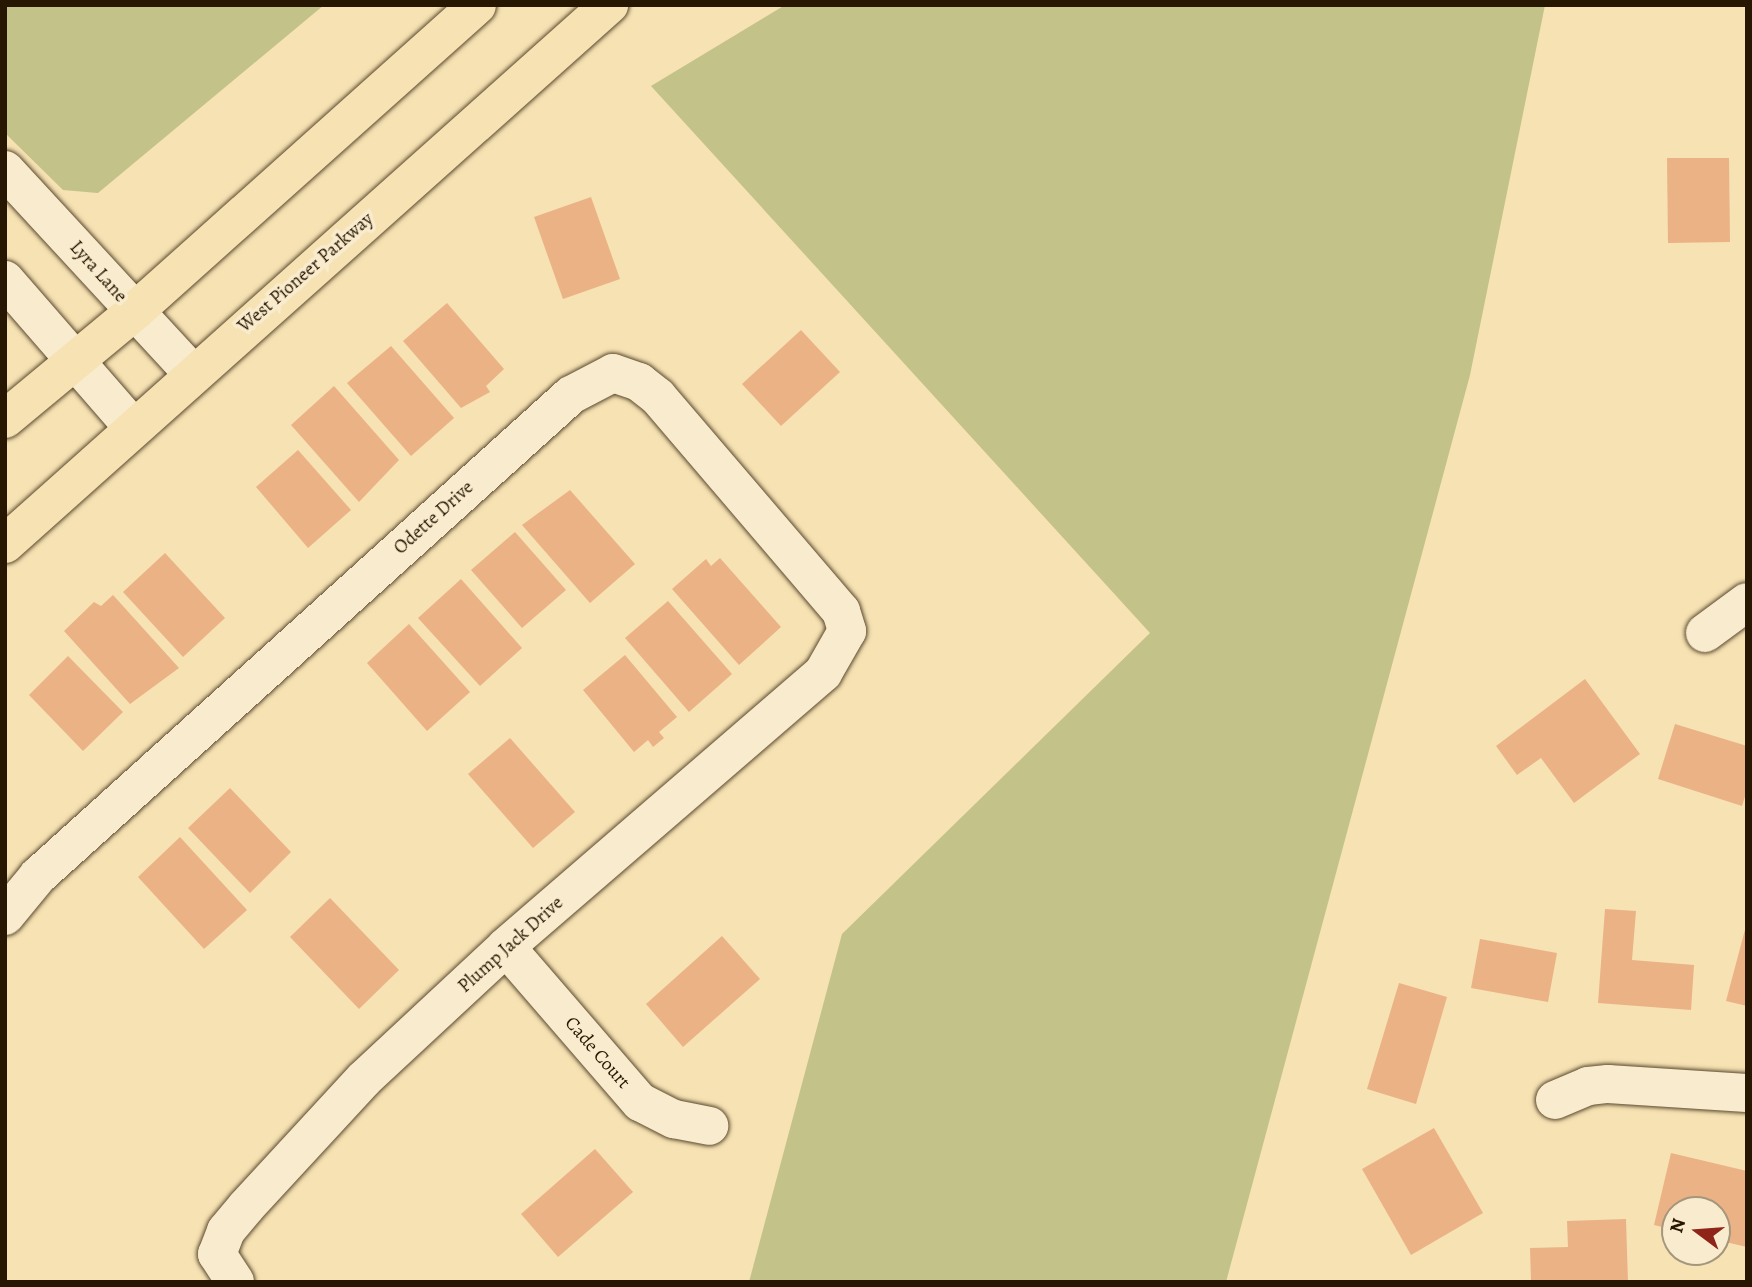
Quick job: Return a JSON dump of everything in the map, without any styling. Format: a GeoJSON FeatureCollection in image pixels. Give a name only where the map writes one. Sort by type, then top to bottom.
{"type":"FeatureCollection","features":[{"type":"Feature","properties":{"kind":"main road"},"geometry":{"type":"LineString","coordinates":[[5,419],[134,312],[477,5]]}},
{"type":"Feature","properties":{"kind":"main road","name":"West Pioneer Parkway"},"geometry":{"type":"LineString","coordinates":[[5,544],[192,373],[609,5]]}},
{"type":"Feature","properties":{"kind":"street","name":"Lyra Lane"},"geometry":{"type":"LineString","coordinates":[[5,170],[192,373]]}},
{"type":"Feature","properties":{"kind":"street"},"geometry":{"type":"LineString","coordinates":[[5,280],[133,427]]}},
{"type":"Feature","properties":{"kind":"street","name":"Odette Drive"},"geometry":{"type":"LineString","coordinates":[[5,916],[38,876],[571,395],[613,373],[639,382],[658,397],[828,592],[841,611],[847,631]]}},
{"type":"Feature","properties":{"kind":"street"},"geometry":{"type":"LineString","coordinates":[[1705,633],[1747,602]]}},
{"type":"Feature","properties":{"kind":"street","name":"Plump Jack Drive"},"geometry":{"type":"LineString","coordinates":[[235,1282],[216,1254],[226,1231],[364,1079],[506,947],[823,673],[847,631]]}},
{"type":"Feature","properties":{"kind":"street","name":"Cade Court"},"geometry":{"type":"LineString","coordinates":[[506,947],[640,1102],[674,1119],[709,1126]]}},
{"type":"Feature","properties":{"kind":"street"},"geometry":{"type":"LineString","coordinates":[[1555,1100],[1588,1086],[1608,1084],[1747,1093]]}},
{"type":"Feature","properties":{"kind":"green space"},"geometry":{"type":"Polygon","coordinates":[[[5,5],[324,5],[98,193],[63,190],[5,133],[5,5]]]}},
{"type":"Feature","properties":{"kind":"green space"},"geometry":{"type":"Polygon","coordinates":[[[785,5],[1545,5],[1470,375],[1226,1282],[749,1282],[842,934],[1150,633],[651,86],[785,5]]]}},
{"type":"Feature","properties":{"kind":"building"},"geometry":{"type":"Polygon","coordinates":[[[1667,158],[1729,158],[1730,242],[1668,243],[1667,158]]]}},
{"type":"Feature","properties":{"kind":"building"},"geometry":{"type":"Polygon","coordinates":[[[591,197],[620,279],[563,299],[534,217],[591,197]]]}},
{"type":"Feature","properties":{"kind":"building"},"geometry":{"type":"Polygon","coordinates":[[[447,303],[504,369],[486,386],[490,392],[461,408],[403,341],[447,303]]]}},
{"type":"Feature","properties":{"kind":"building"},"geometry":{"type":"Polygon","coordinates":[[[801,330],[840,372],[781,426],[742,384],[801,330]]]}},
{"type":"Feature","properties":{"kind":"building"},"geometry":{"type":"Polygon","coordinates":[[[391,346],[454,418],[411,456],[347,383],[391,346]]]}},
{"type":"Feature","properties":{"kind":"building"},"geometry":{"type":"Polygon","coordinates":[[[334,386],[399,460],[359,502],[291,425],[334,386]]]}},
{"type":"Feature","properties":{"kind":"building"},"geometry":{"type":"Polygon","coordinates":[[[298,450],[351,510],[308,548],[256,487],[298,450]]]}},
{"type":"Feature","properties":{"kind":"building"},"geometry":{"type":"Polygon","coordinates":[[[570,490],[635,564],[590,603],[522,525],[570,490]]]}},
{"type":"Feature","properties":{"kind":"building"},"geometry":{"type":"Polygon","coordinates":[[[515,532],[566,590],[522,628],[471,570],[515,532]]]}},
{"type":"Feature","properties":{"kind":"building"},"geometry":{"type":"Polygon","coordinates":[[[165,553],[225,618],[183,657],[123,592],[165,553]]]}},
{"type":"Feature","properties":{"kind":"building"},"geometry":{"type":"Polygon","coordinates":[[[720,558],[781,627],[739,665],[672,589],[706,559],[711,566],[720,558]]]}},
{"type":"Feature","properties":{"kind":"building"},"geometry":{"type":"Polygon","coordinates":[[[461,579],[522,648],[480,686],[418,618],[461,579]]]}},
{"type":"Feature","properties":{"kind":"building"},"geometry":{"type":"Polygon","coordinates":[[[113,595],[179,668],[130,704],[64,631],[94,602],[101,606],[113,595]]]}},
{"type":"Feature","properties":{"kind":"building"},"geometry":{"type":"Polygon","coordinates":[[[668,601],[732,674],[689,712],[625,638],[668,601]]]}},
{"type":"Feature","properties":{"kind":"building"},"geometry":{"type":"Polygon","coordinates":[[[409,624],[470,692],[427,731],[367,663],[409,624]]]}},
{"type":"Feature","properties":{"kind":"building"},"geometry":{"type":"Polygon","coordinates":[[[625,655],[677,717],[659,732],[664,738],[653,747],[648,740],[634,752],[583,690],[625,655]]]}},
{"type":"Feature","properties":{"kind":"building"},"geometry":{"type":"Polygon","coordinates":[[[68,656],[123,712],[83,751],[29,695],[68,656]]]}},
{"type":"Feature","properties":{"kind":"building"},"geometry":{"type":"Polygon","coordinates":[[[1585,679],[1640,754],[1574,803],[1541,758],[1517,775],[1496,746],[1585,679]]]}},
{"type":"Feature","properties":{"kind":"building"},"geometry":{"type":"Polygon","coordinates":[[[1675,724],[1747,746],[1747,790],[1742,806],[1658,779],[1675,724]]]}},
{"type":"Feature","properties":{"kind":"building"},"geometry":{"type":"Polygon","coordinates":[[[510,738],[575,812],[533,848],[468,774],[510,738]]]}},
{"type":"Feature","properties":{"kind":"building"},"geometry":{"type":"Polygon","coordinates":[[[230,788],[291,852],[250,893],[188,828],[230,788]]]}},
{"type":"Feature","properties":{"kind":"building"},"geometry":{"type":"Polygon","coordinates":[[[180,837],[247,910],[204,949],[138,877],[180,837]]]}},
{"type":"Feature","properties":{"kind":"building"},"geometry":{"type":"Polygon","coordinates":[[[330,898],[399,970],[359,1009],[290,937],[330,898]]]}},
{"type":"Feature","properties":{"kind":"building"},"geometry":{"type":"Polygon","coordinates":[[[1605,909],[1636,911],[1632,960],[1694,965],[1691,1010],[1598,1003],[1605,909]]]}},
{"type":"Feature","properties":{"kind":"building"},"geometry":{"type":"Polygon","coordinates":[[[1747,927],[1747,1006],[1726,1001],[1747,927]]]}},
{"type":"Feature","properties":{"kind":"building"},"geometry":{"type":"Polygon","coordinates":[[[722,936],[760,979],[683,1047],[646,1004],[722,936]]]}},
{"type":"Feature","properties":{"kind":"building"},"geometry":{"type":"Polygon","coordinates":[[[1480,939],[1557,953],[1548,1002],[1471,988],[1480,939]]]}},
{"type":"Feature","properties":{"kind":"building"},"geometry":{"type":"Polygon","coordinates":[[[1399,983],[1447,997],[1416,1104],[1367,1089],[1399,983]]]}},
{"type":"Feature","properties":{"kind":"building"},"geometry":{"type":"Polygon","coordinates":[[[1434,1128],[1483,1213],[1411,1255],[1362,1169],[1434,1128]]]}},
{"type":"Feature","properties":{"kind":"building"},"geometry":{"type":"Polygon","coordinates":[[[595,1149],[633,1192],[558,1257],[521,1214],[595,1149]]]}},
{"type":"Feature","properties":{"kind":"building"},"geometry":{"type":"Polygon","coordinates":[[[1671,1153],[1747,1171],[1747,1247],[1731,1243],[1731,1196],[1661,1196],[1661,1227],[1654,1225],[1671,1153]]]}},
{"type":"Feature","properties":{"kind":"building"},"geometry":{"type":"Polygon","coordinates":[[[1626,1219],[1628,1282],[1531,1282],[1530,1248],[1568,1247],[1567,1221],[1626,1219]]]}}]}
